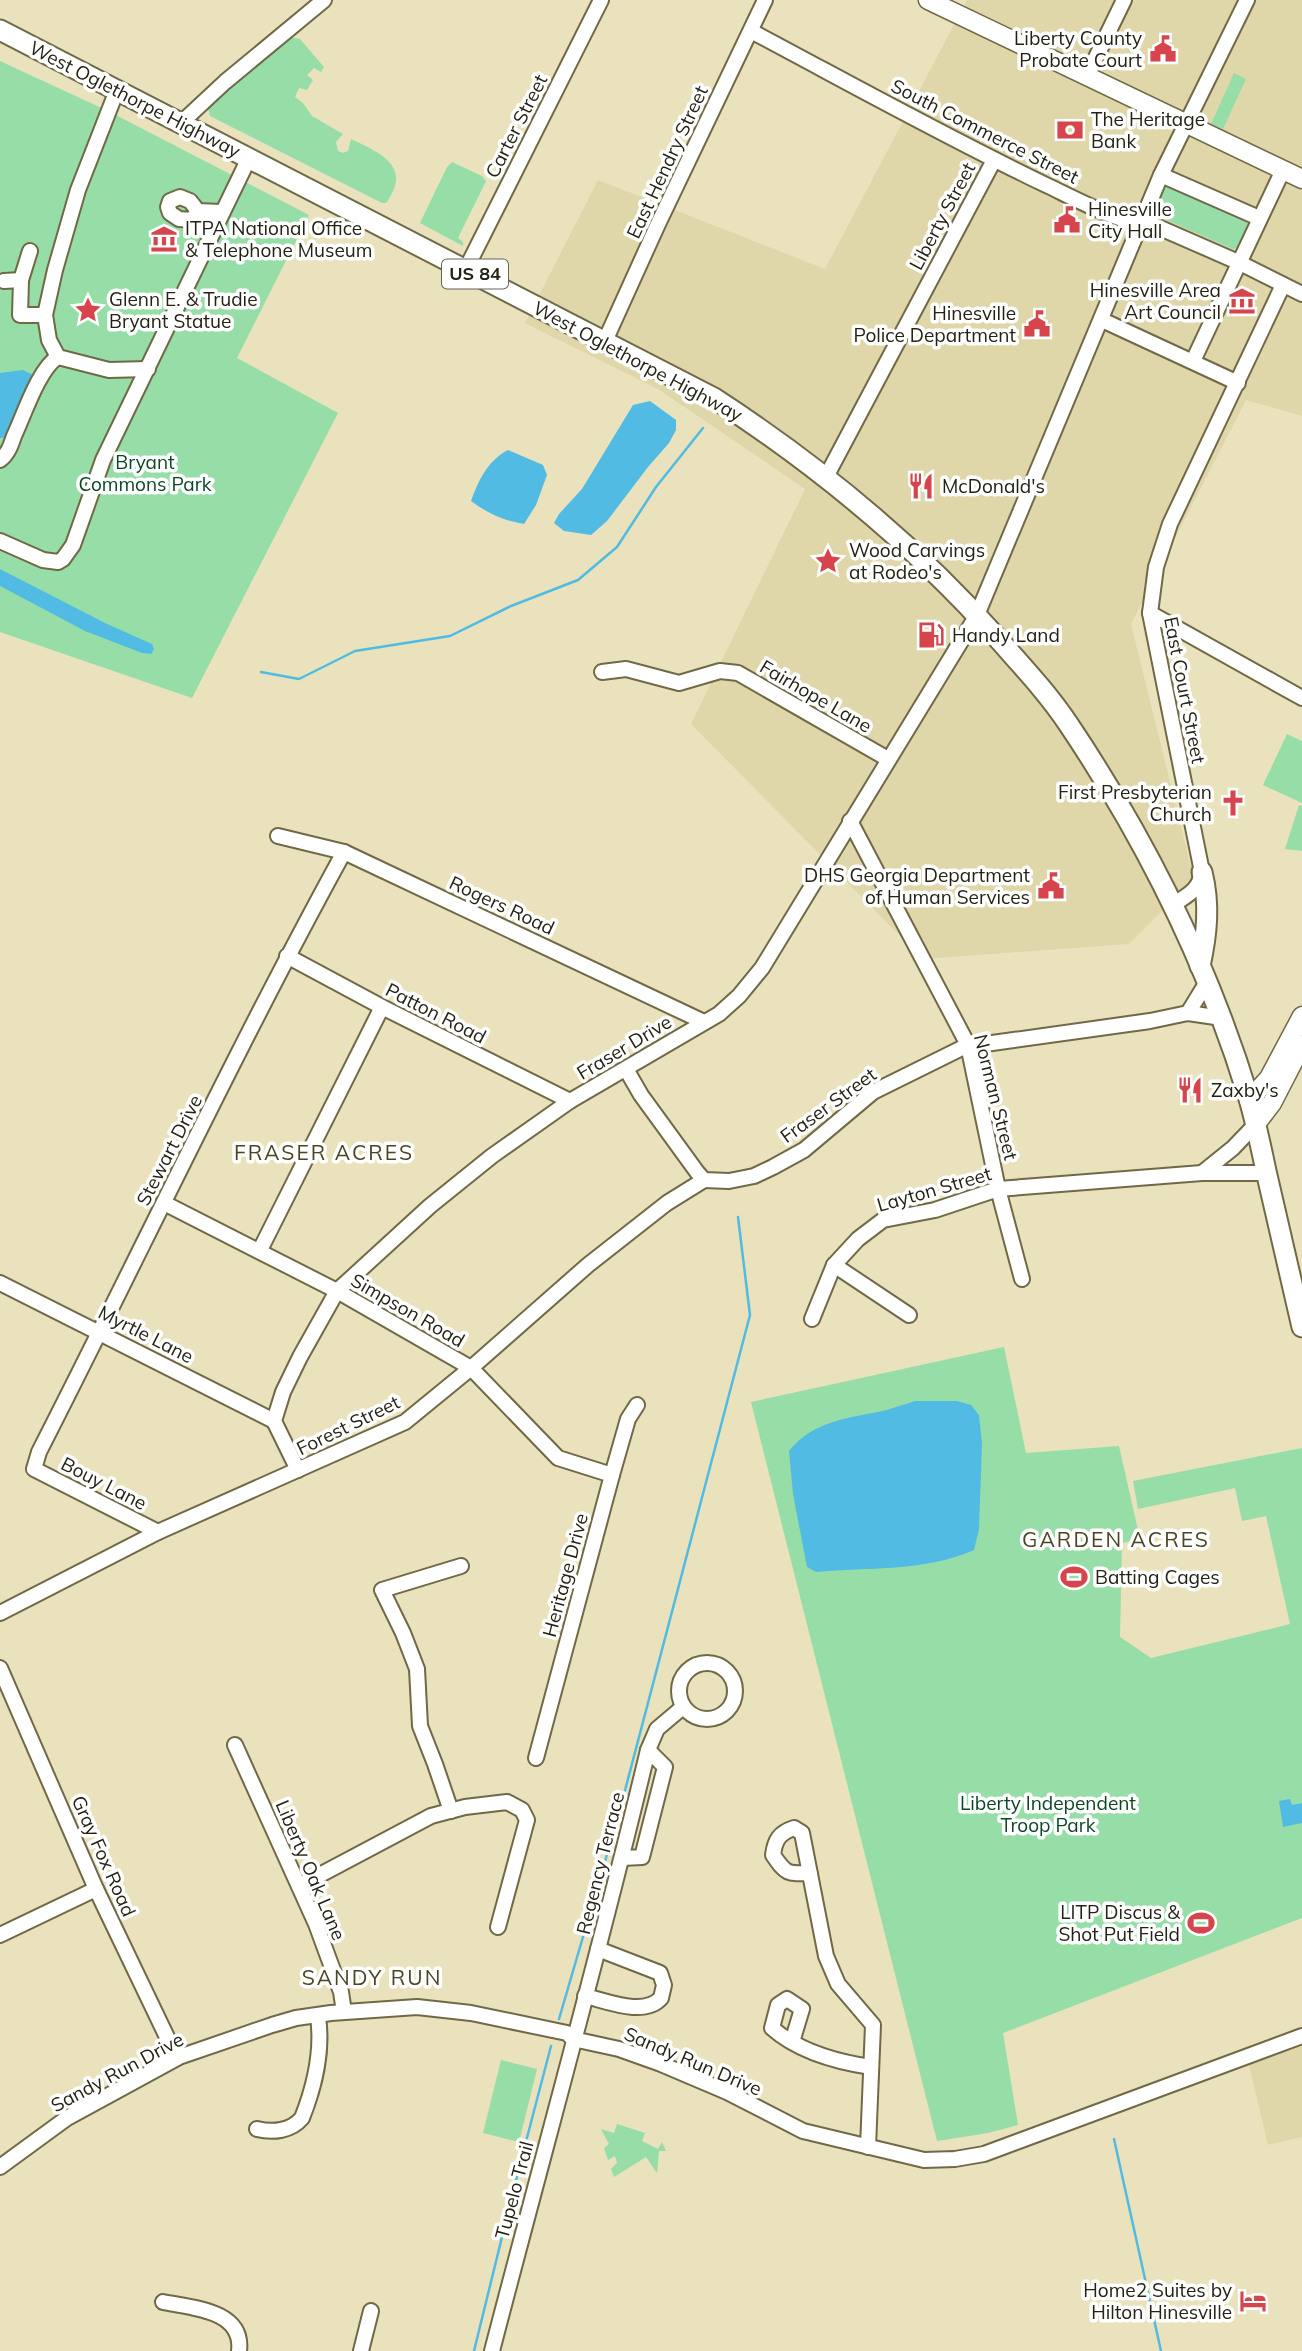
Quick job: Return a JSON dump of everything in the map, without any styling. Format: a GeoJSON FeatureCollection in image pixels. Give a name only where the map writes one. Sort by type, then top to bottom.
{"type":"FeatureCollection","features":[{"type":"Feature","properties":{"kind":"highway","name":"West Oglethorpe Highway"},"geometry":{"type":"LineString","coordinates":[[0,30],[714,398],[775,438],[826,477],[903,541],[977,615],[1025,669],[1068,724],[1123,814],[1173,905],[1204,974]]}},
{"type":"Feature","properties":{"kind":"highway"},"geometry":{"type":"LineString","coordinates":[[1202,872],[1207,891],[1204,974]]}},
{"type":"Feature","properties":{"kind":"highway","name":"US 84"},"geometry":{"type":"LineString","coordinates":[[1204,974],[1250,1100],[1302,1327]]}},
{"type":"Feature","properties":{"kind":"main road"},"geometry":{"type":"LineString","coordinates":[[928,0],[1302,179]]}},
{"type":"Feature","properties":{"kind":"main road"},"geometry":{"type":"LineString","coordinates":[[1250,1100],[1269,1078],[1302,1016]]}},
{"type":"Feature","properties":{"kind":"main road"},"geometry":{"type":"LineString","coordinates":[[1256,1124],[1272,1103],[1302,1045]]}},
{"type":"Feature","properties":{"kind":"street"},"geometry":{"type":"LineString","coordinates":[[181,123],[225,82],[324,0]]}},
{"type":"Feature","properties":{"kind":"street","name":"Carter Street"},"geometry":{"type":"LineString","coordinates":[[466,269],[601,0]]}},
{"type":"Feature","properties":{"kind":"street","name":"East Hendry Street"},"geometry":{"type":"LineString","coordinates":[[605,341],[765,0]]}},
{"type":"Feature","properties":{"kind":"street"},"geometry":{"type":"LineString","coordinates":[[1087,76],[1124,0]]}},
{"type":"Feature","properties":{"kind":"street","name":"Fraser Drive"},"geometry":{"type":"LineString","coordinates":[[274,1421],[283,1392],[337,1291],[441,1197],[492,1156],[570,1101],[719,1014],[762,968],[977,615],[1161,175],[1247,0]]}},
{"type":"Feature","properties":{"kind":"street","name":"South Commerce Street"},"geometry":{"type":"LineString","coordinates":[[751,31],[994,160],[1088,205],[1141,225],[1151,224],[1238,262],[1302,294]]}},
{"type":"Feature","properties":{"kind":"street"},"geometry":{"type":"LineString","coordinates":[[58,357],[49,340],[45,314],[78,190],[117,90]]}},
{"type":"Feature","properties":{"kind":"street"},"geometry":{"type":"LineString","coordinates":[[0,541],[43,560],[58,562],[73,545],[103,460],[249,158]]}},
{"type":"Feature","properties":{"kind":"street","name":"Liberty Street"},"geometry":{"type":"LineString","coordinates":[[826,477],[994,160]]}},
{"type":"Feature","properties":{"kind":"street"},"geometry":{"type":"LineString","coordinates":[[1192,361],[1283,170]]}},
{"type":"Feature","properties":{"kind":"street"},"geometry":{"type":"LineString","coordinates":[[1161,175],[1259,218]]}},
{"type":"Feature","properties":{"kind":"street"},"geometry":{"type":"LineString","coordinates":[[198,211],[221,212]]}},
{"type":"Feature","properties":{"kind":"street"},"geometry":{"type":"LineString","coordinates":[[30,251],[21,280],[20,315],[45,314]]}},
{"type":"Feature","properties":{"kind":"street"},"geometry":{"type":"LineString","coordinates":[[4,281],[21,280]]}},
{"type":"Feature","properties":{"kind":"street","name":"East Court Street"},"geometry":{"type":"LineString","coordinates":[[1202,872],[1150,613],[1156,567],[1170,524],[1283,285]]}},
{"type":"Feature","properties":{"kind":"street"},"geometry":{"type":"LineString","coordinates":[[1102,320],[1238,383]]}},
{"type":"Feature","properties":{"kind":"street"},"geometry":{"type":"LineString","coordinates":[[0,460],[9,448],[41,377],[52,360],[58,357],[109,370],[148,369]]}},
{"type":"Feature","properties":{"kind":"street"},"geometry":{"type":"LineString","coordinates":[[1150,613],[1302,698]]}},
{"type":"Feature","properties":{"kind":"street","name":"Fairhope Lane"},"geometry":{"type":"LineString","coordinates":[[602,672],[626,669],[679,683],[720,671],[738,673],[888,759]]}},
{"type":"Feature","properties":{"kind":"street","name":"Norman Street"},"geometry":{"type":"LineString","coordinates":[[850,821],[968,1045],[998,1189],[1022,1279]]}},
{"type":"Feature","properties":{"kind":"street","name":"Rogers Road"},"geometry":{"type":"LineString","coordinates":[[278,836],[344,852],[704,1022]]}},
{"type":"Feature","properties":{"kind":"street","name":"Stewart Drive"},"geometry":{"type":"LineString","coordinates":[[34,1469],[39,1452],[287,956],[344,852]]}},
{"type":"Feature","properties":{"kind":"street"},"geometry":{"type":"LineString","coordinates":[[1173,905],[1198,888],[1202,872]]}},
{"type":"Feature","properties":{"kind":"street","name":"Patton Road"},"geometry":{"type":"LineString","coordinates":[[287,956],[570,1101]]}},
{"type":"Feature","properties":{"kind":"street"},"geometry":{"type":"LineString","coordinates":[[1188,1013],[1204,974]]}},
{"type":"Feature","properties":{"kind":"street"},"geometry":{"type":"LineString","coordinates":[[260,1250],[382,1007]]}},
{"type":"Feature","properties":{"kind":"street","name":"Fraser Street"},"geometry":{"type":"LineString","coordinates":[[704,1180],[729,1181],[764,1172],[804,1150],[873,1092],[968,1045],[1110,1027],[1188,1013],[1222,1018]]}},
{"type":"Feature","properties":{"kind":"street"},"geometry":{"type":"LineString","coordinates":[[626,1069],[641,1095],[704,1180]]}},
{"type":"Feature","properties":{"kind":"street"},"geometry":{"type":"LineString","coordinates":[[1202,1173],[1233,1148],[1256,1124]]}},
{"type":"Feature","properties":{"kind":"street","name":"Layton Street"},"geometry":{"type":"LineString","coordinates":[[812,1319],[834,1265],[858,1238],[883,1220],[935,1210],[998,1189],[1202,1173],[1267,1173]]}},
{"type":"Feature","properties":{"kind":"street","name":"Forest Street"},"geometry":{"type":"LineString","coordinates":[[0,1613],[158,1532],[405,1422],[588,1265],[667,1203],[704,1180]]}},
{"type":"Feature","properties":{"kind":"street","name":"Simpson Road"},"geometry":{"type":"LineString","coordinates":[[164,1203],[337,1291],[471,1368],[558,1458],[612,1475]]}},
{"type":"Feature","properties":{"kind":"street"},"geometry":{"type":"LineString","coordinates":[[834,1265],[909,1315]]}},
{"type":"Feature","properties":{"kind":"street","name":"Myrtle Lane"},"geometry":{"type":"LineString","coordinates":[[0,1283],[274,1421]]}},
{"type":"Feature","properties":{"kind":"street","name":"Heritage Drive"},"geometry":{"type":"LineString","coordinates":[[536,1758],[628,1419],[638,1405]]}},
{"type":"Feature","properties":{"kind":"street"},"geometry":{"type":"LineString","coordinates":[[274,1421],[298,1470]]}},
{"type":"Feature","properties":{"kind":"street","name":"Bouy Lane"},"geometry":{"type":"LineString","coordinates":[[34,1469],[158,1532]]}},
{"type":"Feature","properties":{"kind":"street"},"geometry":{"type":"LineString","coordinates":[[450,1811],[420,1726],[417,1670],[382,1590],[461,1566]]}},
{"type":"Feature","properties":{"kind":"street"},"geometry":{"type":"LineString","coordinates":[[713,1663],[730,1674],[736,1686],[736,1697],[730,1710],[721,1717],[697,1719],[683,1707],[679,1697],[680,1682],[685,1673],[695,1665],[713,1663]]}},
{"type":"Feature","properties":{"kind":"street","name":"Gray Fox Road"},"geometry":{"type":"LineString","coordinates":[[0,1668],[96,1889],[177,2058]]}},
{"type":"Feature","properties":{"kind":"street","name":"Regency Terrace"},"geometry":{"type":"LineString","coordinates":[[573,2039],[648,1750],[657,1729],[683,1707]]}},
{"type":"Feature","properties":{"kind":"street","name":"Liberty Oak Lane"},"geometry":{"type":"LineString","coordinates":[[235,1745],[316,1924],[341,1992],[344,2012]]}},
{"type":"Feature","properties":{"kind":"street"},"geometry":{"type":"LineString","coordinates":[[299,1886],[431,1816],[465,1807],[507,1802],[522,1810],[527,1820],[498,1927]]}},
{"type":"Feature","properties":{"kind":"street"},"geometry":{"type":"LineString","coordinates":[[810,1873],[826,1956],[838,1984],[873,2025],[868,2147]]}},
{"type":"Feature","properties":{"kind":"street"},"geometry":{"type":"LineString","coordinates":[[0,1935],[96,1889]]}},
{"type":"Feature","properties":{"kind":"street"},"geometry":{"type":"LineString","coordinates":[[585,1996],[638,2007],[649,2007],[661,1998],[664,1985],[660,1973],[598,1949]]}},
{"type":"Feature","properties":{"kind":"street","name":"Sandy Run Drive"},"geometry":{"type":"LineString","coordinates":[[0,2166],[67,2118],[177,2058],[296,2018],[344,2012],[444,2008],[567,2033],[573,2039],[619,2049],[661,2064],[727,2092],[803,2131],[924,2160],[985,2154],[1302,2036]]}},
{"type":"Feature","properties":{"kind":"street"},"geometry":{"type":"LineString","coordinates":[[257,2129],[273,2133],[298,2123],[302,2118],[317,2069],[320,2044],[318,2017]]}},
{"type":"Feature","properties":{"kind":"street","name":"Tupelo Trail"},"geometry":{"type":"LineString","coordinates":[[492,2351],[573,2039]]}},
{"type":"Feature","properties":{"kind":"street"},"geometry":{"type":"LineString","coordinates":[[792,2042],[850,2064],[871,2067]]}},
{"type":"Feature","properties":{"kind":"street"},"geometry":{"type":"LineString","coordinates":[[163,2302],[223,2316],[234,2328],[240,2341],[239,2351]]}},
{"type":"Feature","properties":{"kind":"street"},"geometry":{"type":"LineString","coordinates":[[361,2351],[371,2311]]}},
{"type":"Feature","properties":{"kind":"shaded area"},"geometry":{"type":"Polygon","coordinates":[[[967,0],[1302,0],[1302,416],[1246,400],[1131,624],[1194,879],[1129,944],[923,959],[691,724],[805,489],[658,389],[525,323],[598,180],[825,269],[967,0]]]}},
{"type":"Feature","properties":{"kind":"shaded area"},"geometry":{"type":"Polygon","coordinates":[[[1302,2045],[1302,2137],[1268,2145],[1249,2065],[1302,2045]]]}},
{"type":"Feature","properties":{"kind":"green space"},"geometry":{"type":"Polygon","coordinates":[[[291,37],[300,39],[324,67],[321,72],[314,68],[307,75],[313,80],[307,90],[299,88],[295,97],[312,116],[343,134],[336,142],[338,151],[348,151],[351,139],[390,162],[396,179],[386,203],[210,116],[210,103],[291,37]]]}},
{"type":"Feature","properties":{"kind":"green space","name":"Bryant Commons Park"},"geometry":{"type":"Polygon","coordinates":[[[0,61],[108,111],[309,215],[237,358],[338,413],[192,698],[0,632],[0,61]]]}},
{"type":"Feature","properties":{"kind":"green space"},"geometry":{"type":"Polygon","coordinates":[[[1234,73],[1246,79],[1223,129],[1211,124],[1234,73]]]}},
{"type":"Feature","properties":{"kind":"green space"},"geometry":{"type":"Polygon","coordinates":[[[452,162],[482,176],[486,181],[458,238],[463,242],[463,246],[420,223],[447,167],[452,162]]]}},
{"type":"Feature","properties":{"kind":"green space"},"geometry":{"type":"Polygon","coordinates":[[[1168,183],[1242,217],[1250,226],[1239,248],[1233,249],[1153,214],[1163,185],[1168,183]]]}},
{"type":"Feature","properties":{"kind":"green space"},"geometry":{"type":"Polygon","coordinates":[[[1287,734],[1302,741],[1302,803],[1263,785],[1287,734]]]}},
{"type":"Feature","properties":{"kind":"green space"},"geometry":{"type":"Polygon","coordinates":[[[1299,805],[1302,806],[1302,851],[1285,849],[1299,805]]]}},
{"type":"Feature","properties":{"kind":"green space","name":"Liberty Independent Troop Park"},"geometry":{"type":"Polygon","coordinates":[[[1004,1347],[1026,1453],[1119,1446],[1140,1539],[1122,1543],[1120,1637],[1151,1658],[1290,1624],[1266,1516],[1242,1521],[1235,1488],[1138,1509],[1133,1481],[1302,1448],[1302,1918],[1003,2033],[1018,2125],[937,2141],[751,1402],[1004,1347]]]}},
{"type":"Feature","properties":{"kind":"green space"},"geometry":{"type":"Polygon","coordinates":[[[501,2060],[537,2069],[519,2142],[483,2133],[501,2060]]]}},
{"type":"Feature","properties":{"kind":"green space"},"geometry":{"type":"Polygon","coordinates":[[[617,2124],[645,2133],[642,2141],[658,2149],[662,2142],[666,2151],[659,2151],[657,2173],[646,2157],[614,2177],[611,2169],[617,2163],[615,2156],[608,2160],[604,2148],[609,2144],[601,2129],[614,2133],[617,2124]]]}},
{"type":"Feature","properties":{"kind":"water"},"geometry":{"type":"Polygon","coordinates":[[[23,370],[33,375],[7,435],[0,438],[0,373],[23,370]]]}},
{"type":"Feature","properties":{"kind":"water"},"geometry":{"type":"Polygon","coordinates":[[[650,401],[676,420],[676,430],[669,443],[607,521],[591,535],[564,531],[554,523],[559,514],[582,489],[633,405],[650,401]]]}},
{"type":"Feature","properties":{"kind":"water"},"geometry":{"type":"Polygon","coordinates":[[[508,450],[543,465],[547,475],[536,505],[524,524],[496,516],[471,501],[485,472],[495,459],[508,450]]]}},
{"type":"Feature","properties":{"kind":"water"},"geometry":{"type":"Polygon","coordinates":[[[0,569],[152,644],[154,649],[151,654],[142,653],[85,631],[0,586],[0,569]]]}},
{"type":"Feature","properties":{"kind":"water"},"geometry":{"type":"Polygon","coordinates":[[[915,1401],[957,1401],[971,1405],[979,1415],[982,1444],[979,1529],[974,1550],[936,1562],[916,1565],[816,1572],[807,1567],[793,1494],[789,1451],[809,1433],[832,1422],[915,1401]]]}},
{"type":"Feature","properties":{"kind":"water"},"geometry":{"type":"Polygon","coordinates":[[[1290,1799],[1292,1805],[1302,1803],[1302,1823],[1283,1827],[1279,1801],[1290,1799]]]}},
{"type":"Feature","properties":{"kind":"waterway"},"geometry":{"type":"LineString","coordinates":[[261,672],[299,679],[355,651],[450,636],[511,606],[578,580],[617,547],[656,487],[703,428]]}},
{"type":"Feature","properties":{"kind":"waterway"},"geometry":{"type":"LineString","coordinates":[[559,2019],[618,1817],[750,1315],[738,1217]]}},
{"type":"Feature","properties":{"kind":"waterway"},"geometry":{"type":"LineString","coordinates":[[523,2153],[551,2046]]}},
{"type":"Feature","properties":{"kind":"waterway"},"geometry":{"type":"LineString","coordinates":[[1114,2139],[1161,2351]]}},
{"type":"Feature","properties":{"kind":"waterway"},"geometry":{"type":"LineString","coordinates":[[474,2351],[518,2172]]}},
{"type":"Feature","properties":{"kind":"place","name":"Liberty County Probate Court"},"geometry":{"type":"Point","coordinates":[1163,49]}},
{"type":"Feature","properties":{"kind":"place","name":"The Heritage Bank"},"geometry":{"type":"Point","coordinates":[1070,130]}},
{"type":"Feature","properties":{"kind":"place","name":"Hinesville City Hall"},"geometry":{"type":"Point","coordinates":[1067,220]}},
{"type":"Feature","properties":{"kind":"place","name":"ITPA National Office & Telephone Museum"},"geometry":{"type":"Point","coordinates":[164,239]}},
{"type":"Feature","properties":{"kind":"place","name":"Hinesville Area Art Council"},"geometry":{"type":"Point","coordinates":[1242,301]}},
{"type":"Feature","properties":{"kind":"place","name":"Glenn E. & Trudie Bryant Statue"},"geometry":{"type":"Point","coordinates":[88,310]}},
{"type":"Feature","properties":{"kind":"place","name":"Hinesville Police Department"},"geometry":{"type":"Point","coordinates":[1037,324]}},
{"type":"Feature","properties":{"kind":"place","name":"McDonald's"},"geometry":{"type":"Point","coordinates":[921,486]}},
{"type":"Feature","properties":{"kind":"place","name":"Wood Carvings at Rodeo's"},"geometry":{"type":"Point","coordinates":[828,561]}},
{"type":"Feature","properties":{"kind":"place","name":"Handy Land"},"geometry":{"type":"Point","coordinates":[931,635]}},
{"type":"Feature","properties":{"kind":"place","name":"First Presbyterian Church"},"geometry":{"type":"Point","coordinates":[1233,803]}},
{"type":"Feature","properties":{"kind":"place","name":"DHS Georgia Department of Human Services"},"geometry":{"type":"Point","coordinates":[1051,886]}},
{"type":"Feature","properties":{"kind":"place","name":"Zaxby's"},"geometry":{"type":"Point","coordinates":[1190,1090]}},
{"type":"Feature","properties":{"kind":"place","name":"Batting Cages"},"geometry":{"type":"Point","coordinates":[1074,1577]}},
{"type":"Feature","properties":{"kind":"place","name":"LITP Discus & Shot Put Field"},"geometry":{"type":"Point","coordinates":[1201,1923]}},
{"type":"Feature","properties":{"kind":"place","name":"Home2 Suites by Hilton Hinesville"},"geometry":{"type":"Point","coordinates":[1253,2301]}},
{"type":"Feature","properties":{"kind":"district","name":"FRASER ACRES"},"geometry":{"type":"Point","coordinates":[324,1153]}},
{"type":"Feature","properties":{"kind":"district","name":"GARDEN ACRES"},"geometry":{"type":"Point","coordinates":[1116,1540]}},
{"type":"Feature","properties":{"kind":"district","name":"SANDY RUN"},"geometry":{"type":"Point","coordinates":[372,1978]}}]}
